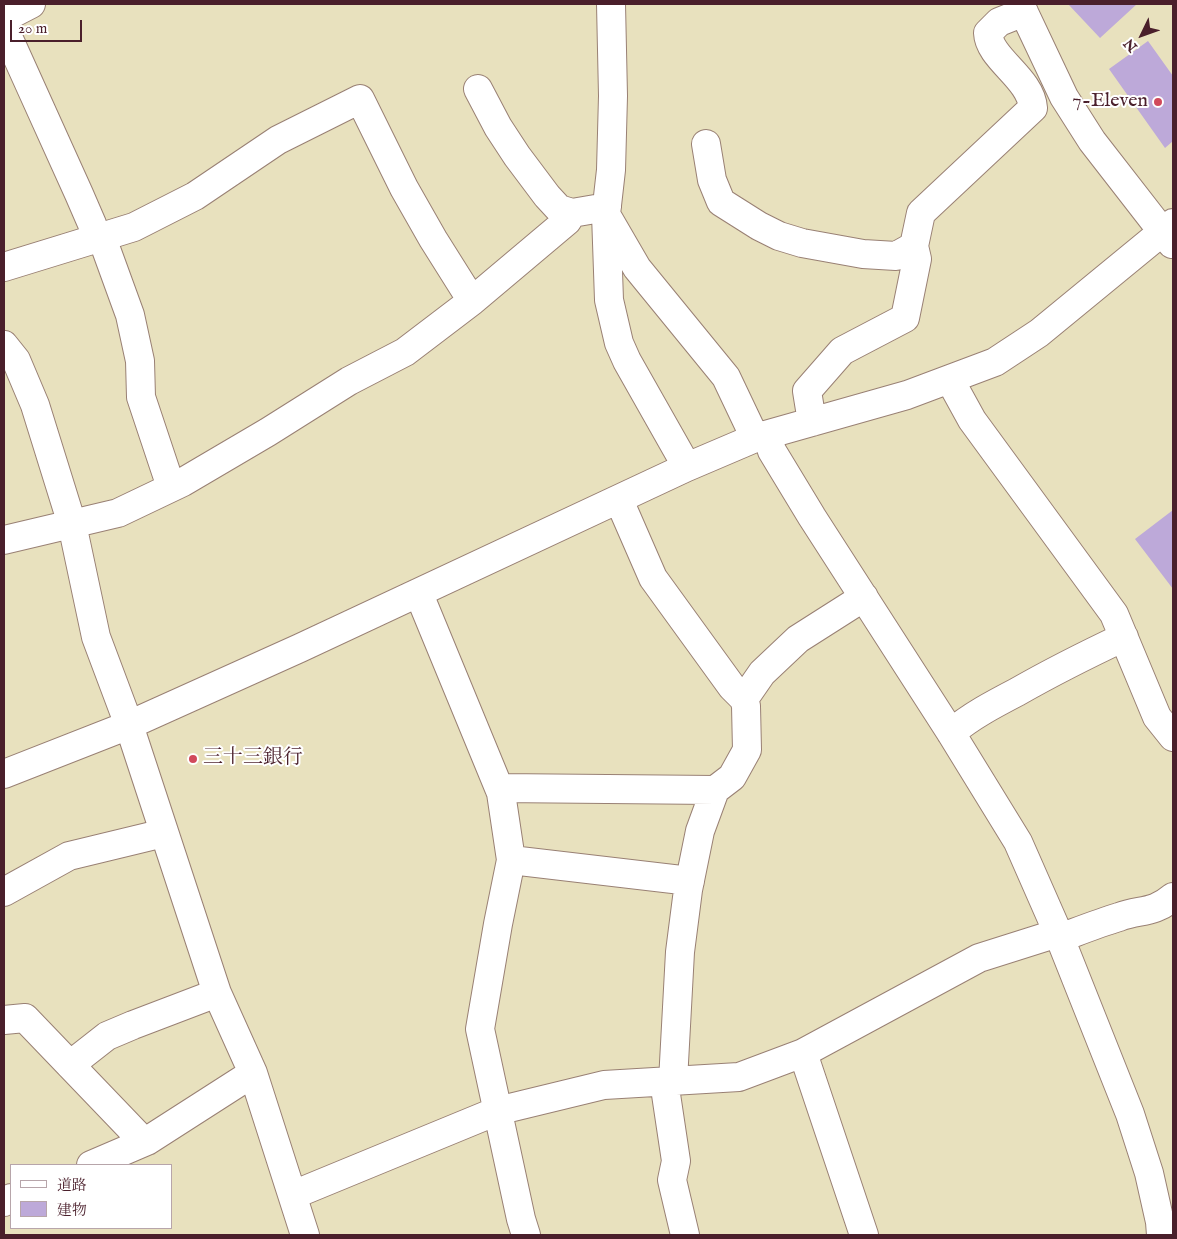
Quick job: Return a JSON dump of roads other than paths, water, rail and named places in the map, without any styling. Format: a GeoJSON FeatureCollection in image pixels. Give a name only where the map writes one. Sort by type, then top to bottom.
{"type":"FeatureCollection","features":[{"type":"Feature","properties":{"kind":"street"},"geometry":{"type":"LineString","coordinates":[[4,18],[31,4]]}},
{"type":"Feature","properties":{"kind":"street"},"geometry":{"type":"LineString","coordinates":[[611,4],[613,96],[611,170],[606,210],[609,300],[619,343],[627,361],[687,467]]}},
{"type":"Feature","properties":{"kind":"street"},"geometry":{"type":"LineString","coordinates":[[4,774],[129,725],[419,594],[687,467],[761,437],[907,395],[950,380],[996,362],[1032,338],[1169,233],[1092,141],[1064,98],[1022,8],[999,22],[988,33],[988,42],[1021,80],[1033,100],[1034,108],[921,213],[914,246],[917,259],[905,318],[842,351],[807,391],[812,422]]}},
{"type":"Feature","properties":{"kind":"street"},"geometry":{"type":"LineString","coordinates":[[4,28],[99,239],[130,315],[140,361],[141,397],[171,488]]}},
{"type":"Feature","properties":{"kind":"street"},"geometry":{"type":"LineString","coordinates":[[478,90],[498,127],[517,156],[547,196],[559,208],[572,213],[606,210]]}},
{"type":"Feature","properties":{"kind":"street"},"geometry":{"type":"LineString","coordinates":[[4,267],[134,227],[195,196],[278,140],[360,99],[404,188],[432,239],[472,301]]}},
{"type":"Feature","properties":{"kind":"street"},"geometry":{"type":"LineString","coordinates":[[706,144],[712,180],[721,202],[779,236],[802,243],[863,254],[896,256],[914,246]]}},
{"type":"Feature","properties":{"kind":"street"},"geometry":{"type":"LineString","coordinates":[[606,210],[637,268],[726,377],[761,437],[772,451],[951,733],[1018,842],[1059,935],[1130,1114],[1165,1225]]}},
{"type":"Feature","properties":{"kind":"street"},"geometry":{"type":"LineString","coordinates":[[4,540],[118,512],[171,488],[268,432],[348,381],[405,352],[472,301],[567,221],[572,213]]}},
{"type":"Feature","properties":{"kind":"street"},"geometry":{"type":"LineString","coordinates":[[4,345],[16,360],[35,405],[72,524],[96,637],[129,725],[217,993],[253,1073],[305,1235]]}},
{"type":"Feature","properties":{"kind":"street"},"geometry":{"type":"LineString","coordinates":[[950,380],[972,420],[1114,614],[1157,717],[1173,737]]}},
{"type":"Feature","properties":{"kind":"street"},"geometry":{"type":"LineString","coordinates":[[618,500],[653,578],[732,687],[744,698],[746,706],[747,750],[732,777],[715,790],[700,831],[690,881],[680,952],[669,1081],[676,1161],[672,1180],[685,1235]]}},
{"type":"Feature","properties":{"kind":"street"},"geometry":{"type":"LineString","coordinates":[[419,594],[501,793],[510,860],[480,1028],[526,1235]]}},
{"type":"Feature","properties":{"kind":"street"},"geometry":{"type":"LineString","coordinates":[[744,698],[762,674],[798,639],[864,597]]}},
{"type":"Feature","properties":{"kind":"street"},"geometry":{"type":"LineString","coordinates":[[951,733],[969,718],[1023,688],[1124,637]]}},
{"type":"Feature","properties":{"kind":"street"},"geometry":{"type":"LineString","coordinates":[[499,788],[715,790]]}},
{"type":"Feature","properties":{"kind":"street"},"geometry":{"type":"LineString","coordinates":[[4,892],[68,856],[164,833]]}},
{"type":"Feature","properties":{"kind":"street"},"geometry":{"type":"LineString","coordinates":[[510,860],[690,881]]}},
{"type":"Feature","properties":{"kind":"street"},"geometry":{"type":"LineString","coordinates":[[293,1195],[497,1111],[604,1085],[739,1077],[803,1053],[979,958],[1121,916],[1152,910],[1164,905],[1173,897]]}},
{"type":"Feature","properties":{"kind":"street"},"geometry":{"type":"LineString","coordinates":[[70,1065],[107,1036],[217,993]]}},
{"type":"Feature","properties":{"kind":"street"},"geometry":{"type":"LineString","coordinates":[[4,1020],[25,1018],[144,1142]]}},
{"type":"Feature","properties":{"kind":"street"},"geometry":{"type":"LineString","coordinates":[[803,1053],[864,1235]]}},
{"type":"Feature","properties":{"kind":"street"},"geometry":{"type":"LineString","coordinates":[[93,1164],[144,1142],[253,1073]]}},
{"type":"Feature","properties":{"kind":"place","name":"7-Eleven"},"geometry":{"type":"Point","coordinates":[1158,102]}},
{"type":"Feature","properties":{"kind":"place","name":"三十三銀行"},"geometry":{"type":"Point","coordinates":[193,759]}}]}
